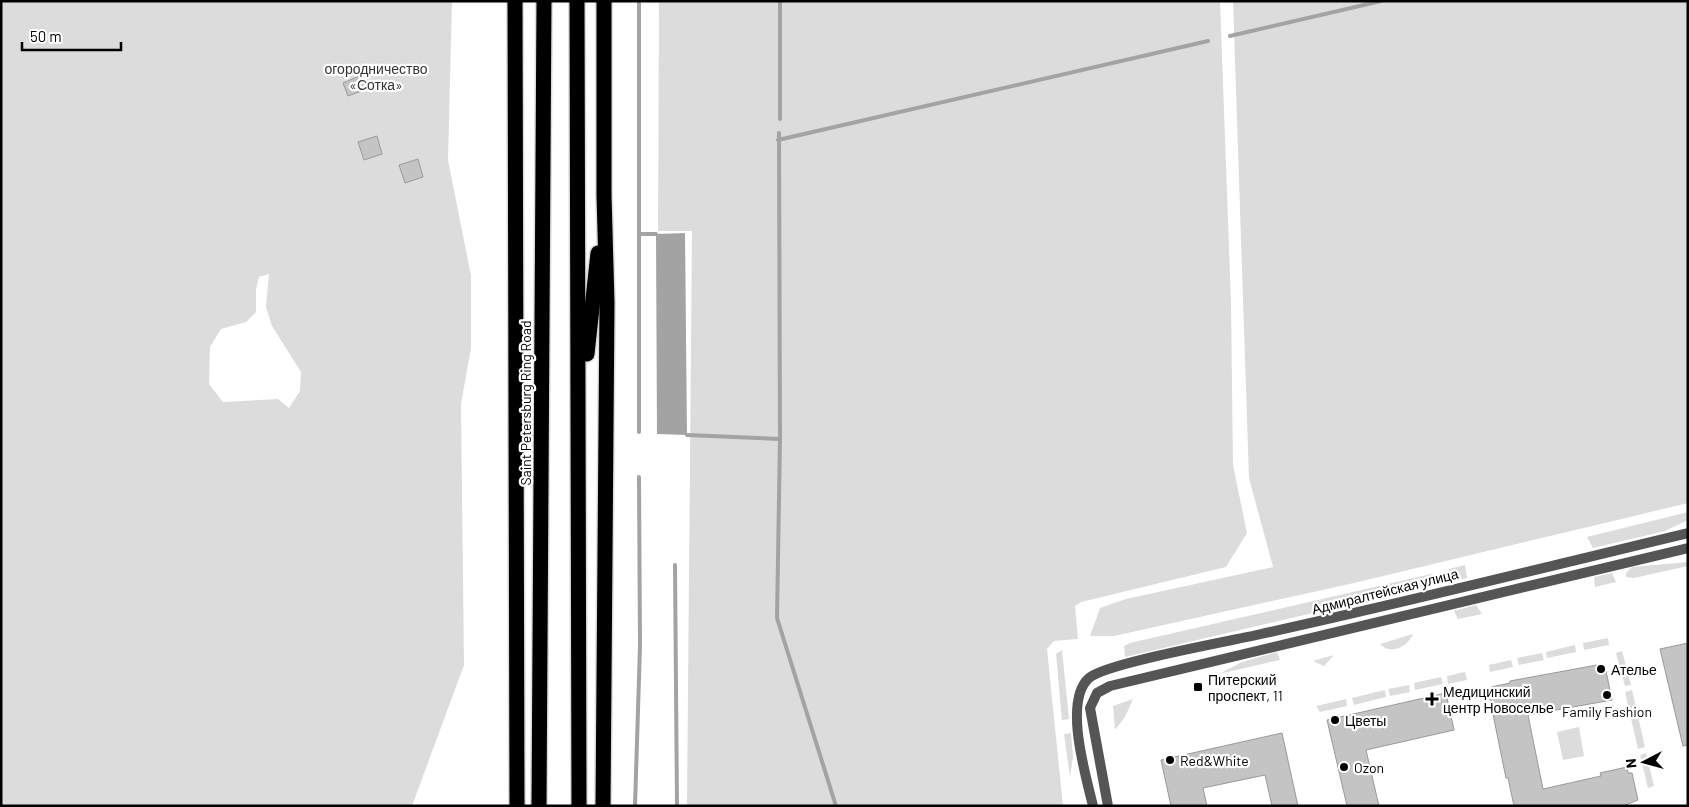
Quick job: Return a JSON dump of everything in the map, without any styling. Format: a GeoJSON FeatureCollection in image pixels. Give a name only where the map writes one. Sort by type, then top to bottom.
{"type":"FeatureCollection","features":[{"type":"Feature","properties":{"kind":"highway"},"geometry":{"type":"LineString","coordinates":[[515,1],[516,806]]}},
{"type":"Feature","properties":{"kind":"highway","name":"Saint Petersburg Ring Road"},"geometry":{"type":"LineString","coordinates":[[539,806],[544,1]]}},
{"type":"Feature","properties":{"kind":"highway"},"geometry":{"type":"LineString","coordinates":[[577,1],[579,806]]}},
{"type":"Feature","properties":{"kind":"highway"},"geometry":{"type":"LineString","coordinates":[[603,806],[607,313],[604,195],[604,1]]}},
{"type":"Feature","properties":{"kind":"highway"},"geometry":{"type":"LineString","coordinates":[[579,430],[604,195]]}},
{"type":"Feature","properties":{"kind":"highway"},"geometry":{"type":"LineString","coordinates":[[534,806],[539,756]]}},
{"type":"Feature","properties":{"kind":"street","name":"Адмиралтейская улица"},"geometry":{"type":"LineString","coordinates":[[1093,806],[1076,719],[1079,693],[1089,678],[1122,665],[1283,630],[1688,532]]}},
{"type":"Feature","properties":{"kind":"street","name":"Адмиралтейская улица"},"geometry":{"type":"LineString","coordinates":[[1108,806],[1091,718],[1092,700],[1097,693],[1126,681],[1688,548]]}},
{"type":"Feature","properties":{"kind":"green space","name":"огородничество «Сотка»"},"geometry":{"type":"Polygon","coordinates":[[[1,1],[452,1],[448,160],[471,276],[471,348],[461,404],[464,665],[412,806],[1,806],[1,1]],[[269,274],[259,277],[256,289],[256,312],[246,322],[221,329],[210,347],[209,384],[223,402],[278,399],[289,408],[300,391],[301,372],[272,326],[266,307],[269,274]]]}},
{"type":"Feature","properties":{"kind":"green space"},"geometry":{"type":"Polygon","coordinates":[[[659,1],[1220,1],[1231,302],[1233,465],[1247,533],[1226,567],[1081,602],[1075,606],[1078,639],[1054,641],[1047,649],[1063,806],[687,806],[692,231],[658,231],[659,1]]]}},
{"type":"Feature","properties":{"kind":"green space"},"geometry":{"type":"Polygon","coordinates":[[[1233,1],[1688,1],[1688,503],[1354,583],[1114,636],[1090,636],[1100,608],[1126,599],[1273,567],[1249,478],[1233,1]]]}},
{"type":"Feature","properties":{"kind":"green space"},"geometry":{"type":"Polygon","coordinates":[[[1688,512],[1688,520],[1665,531],[1593,548],[1587,537],[1688,512]]]}},
{"type":"Feature","properties":{"kind":"green space"},"geometry":{"type":"Polygon","coordinates":[[[1688,562],[1688,566],[1634,578],[1626,577],[1626,573],[1632,567],[1688,562]]]}},
{"type":"Feature","properties":{"kind":"green space"},"geometry":{"type":"Polygon","coordinates":[[[1465,565],[1467,578],[1449,582],[1449,569],[1465,565]]]}},
{"type":"Feature","properties":{"kind":"green space"},"geometry":{"type":"Polygon","coordinates":[[[1612,573],[1616,582],[1595,587],[1594,577],[1612,573]]]}},
{"type":"Feature","properties":{"kind":"green space"},"geometry":{"type":"Polygon","coordinates":[[[1431,574],[1435,575],[1437,584],[1125,657],[1124,646],[1130,643],[1431,574]]]}},
{"type":"Feature","properties":{"kind":"green space"},"geometry":{"type":"Polygon","coordinates":[[[1476,605],[1482,614],[1458,619],[1454,611],[1476,605]]]}},
{"type":"Feature","properties":{"kind":"green space"},"geometry":{"type":"Polygon","coordinates":[[[1413,634],[1399,648],[1384,648],[1380,644],[1413,634]]]}},
{"type":"Feature","properties":{"kind":"green space"},"geometry":{"type":"Polygon","coordinates":[[[1608,638],[1609,645],[1584,650],[1583,643],[1608,638]]]}},
{"type":"Feature","properties":{"kind":"green space"},"geometry":{"type":"Polygon","coordinates":[[[1575,645],[1576,652],[1547,658],[1546,652],[1575,645]]]}},
{"type":"Feature","properties":{"kind":"green space"},"geometry":{"type":"Polygon","coordinates":[[[1062,650],[1069,719],[1062,720],[1056,654],[1062,650]]]}},
{"type":"Feature","properties":{"kind":"green space"},"geometry":{"type":"Polygon","coordinates":[[[1622,651],[1631,685],[1625,686],[1616,653],[1622,651]]]}},
{"type":"Feature","properties":{"kind":"green space"},"geometry":{"type":"Polygon","coordinates":[[[1277,652],[1280,660],[1219,674],[1242,662],[1277,652]]]}},
{"type":"Feature","properties":{"kind":"green space"},"geometry":{"type":"Polygon","coordinates":[[[1542,653],[1544,660],[1519,665],[1517,658],[1542,653]]]}},
{"type":"Feature","properties":{"kind":"green space"},"geometry":{"type":"Polygon","coordinates":[[[1334,655],[1324,666],[1313,661],[1334,655]]]}},
{"type":"Feature","properties":{"kind":"green space"},"geometry":{"type":"Polygon","coordinates":[[[1511,660],[1513,667],[1490,672],[1489,665],[1511,660]]]}},
{"type":"Feature","properties":{"kind":"green space"},"geometry":{"type":"Polygon","coordinates":[[[1465,672],[1467,680],[1448,684],[1447,676],[1465,672]]]}},
{"type":"Feature","properties":{"kind":"green space"},"geometry":{"type":"Polygon","coordinates":[[[1441,677],[1443,684],[1415,690],[1414,683],[1441,677]]]}},
{"type":"Feature","properties":{"kind":"green space"},"geometry":{"type":"Polygon","coordinates":[[[1409,685],[1410,692],[1390,696],[1388,689],[1409,685]]]}},
{"type":"Feature","properties":{"kind":"green space"},"geometry":{"type":"Polygon","coordinates":[[[1385,690],[1386,697],[1354,705],[1352,698],[1385,690]]]}},
{"type":"Feature","properties":{"kind":"green space"},"geometry":{"type":"Polygon","coordinates":[[[1632,690],[1645,747],[1638,749],[1625,692],[1632,690]]]}},
{"type":"Feature","properties":{"kind":"green space"},"geometry":{"type":"Polygon","coordinates":[[[1133,699],[1125,717],[1115,730],[1113,706],[1133,699]]]}},
{"type":"Feature","properties":{"kind":"green space"},"geometry":{"type":"Polygon","coordinates":[[[1346,699],[1347,706],[1320,712],[1316,706],[1346,699]]]}},
{"type":"Feature","properties":{"kind":"green space"},"geometry":{"type":"Polygon","coordinates":[[[1579,727],[1584,756],[1563,760],[1557,732],[1579,727]]]}},
{"type":"Feature","properties":{"kind":"green space"},"geometry":{"type":"Polygon","coordinates":[[[1071,733],[1073,757],[1070,777],[1064,734],[1071,733]]]}},
{"type":"Feature","properties":{"kind":"green space"},"geometry":{"type":"Polygon","coordinates":[[[1646,753],[1654,786],[1648,788],[1640,755],[1646,753]]]}},
{"type":"Feature","properties":{"kind":"shaded area"},"geometry":{"type":"Polygon","coordinates":[[[685,233],[687,435],[657,434],[656,234],[685,233]]]}},
{"type":"Feature","properties":{"kind":"building"},"geometry":{"type":"Polygon","coordinates":[[[362,75],[367,89],[348,96],[343,83],[362,75]]]}},
{"type":"Feature","properties":{"kind":"building"},"geometry":{"type":"Polygon","coordinates":[[[377,136],[382,154],[364,160],[358,142],[377,136]]]}},
{"type":"Feature","properties":{"kind":"building"},"geometry":{"type":"Polygon","coordinates":[[[418,159],[423,177],[405,183],[399,165],[418,159]]]}},
{"type":"Feature","properties":{"kind":"building"},"geometry":{"type":"Polygon","coordinates":[[[1688,643],[1688,745],[1683,746],[1660,649],[1688,643]]]}},
{"type":"Feature","properties":{"kind":"building"},"geometry":{"type":"Polygon","coordinates":[[[1597,665],[1598,668],[1605,666],[1612,700],[1528,715],[1543,789],[1601,776],[1600,773],[1627,767],[1628,773],[1632,773],[1638,800],[1623,806],[1514,806],[1508,778],[1506,778],[1488,690],[1492,690],[1491,687],[1510,683],[1510,681],[1597,665]]]}},
{"type":"Feature","properties":{"kind":"building"},"geometry":{"type":"Polygon","coordinates":[[[1446,693],[1454,730],[1366,750],[1379,806],[1347,806],[1327,720],[1446,693]]]}},
{"type":"Feature","properties":{"kind":"building"},"geometry":{"type":"Polygon","coordinates":[[[1282,733],[1298,806],[1272,806],[1265,775],[1203,788],[1207,806],[1171,806],[1161,760],[1282,733]]]}},
{"type":"Feature","properties":{"kind":"waterway"},"geometry":{"type":"LineString","coordinates":[[639,1],[639,432]]}},
{"type":"Feature","properties":{"kind":"waterway"},"geometry":{"type":"LineString","coordinates":[[780,1],[780,119]]}},
{"type":"Feature","properties":{"kind":"waterway"},"geometry":{"type":"LineString","coordinates":[[1230,36],[1381,1]]}},
{"type":"Feature","properties":{"kind":"waterway"},"geometry":{"type":"LineString","coordinates":[[778,140],[1208,41]]}},
{"type":"Feature","properties":{"kind":"waterway"},"geometry":{"type":"LineString","coordinates":[[779,133],[780,439],[777,618],[836,806]]}},
{"type":"Feature","properties":{"kind":"waterway"},"geometry":{"type":"LineString","coordinates":[[639,234],[656,234]]}},
{"type":"Feature","properties":{"kind":"waterway"},"geometry":{"type":"LineString","coordinates":[[687,435],[780,439]]}},
{"type":"Feature","properties":{"kind":"waterway"},"geometry":{"type":"LineString","coordinates":[[635,806],[640,646],[639,477]]}},
{"type":"Feature","properties":{"kind":"waterway"},"geometry":{"type":"LineString","coordinates":[[675,565],[677,806]]}},
{"type":"Feature","properties":{"kind":"place","name":"Ателье"},"geometry":{"type":"Point","coordinates":[1601,669]}},
{"type":"Feature","properties":{"kind":"place","name":"Питерский проспект, 11"},"geometry":{"type":"Point","coordinates":[1198,687]}},
{"type":"Feature","properties":{"kind":"place","name":"Family Fashion"},"geometry":{"type":"Point","coordinates":[1607,695]}},
{"type":"Feature","properties":{"kind":"place","name":"Медицинский центр Новоселье"},"geometry":{"type":"Point","coordinates":[1432,699]}},
{"type":"Feature","properties":{"kind":"place","name":"Цветы"},"geometry":{"type":"Point","coordinates":[1335,720]}},
{"type":"Feature","properties":{"kind":"place","name":"Red&White"},"geometry":{"type":"Point","coordinates":[1170,760]}},
{"type":"Feature","properties":{"kind":"place","name":"Ozon"},"geometry":{"type":"Point","coordinates":[1344,767]}}]}
